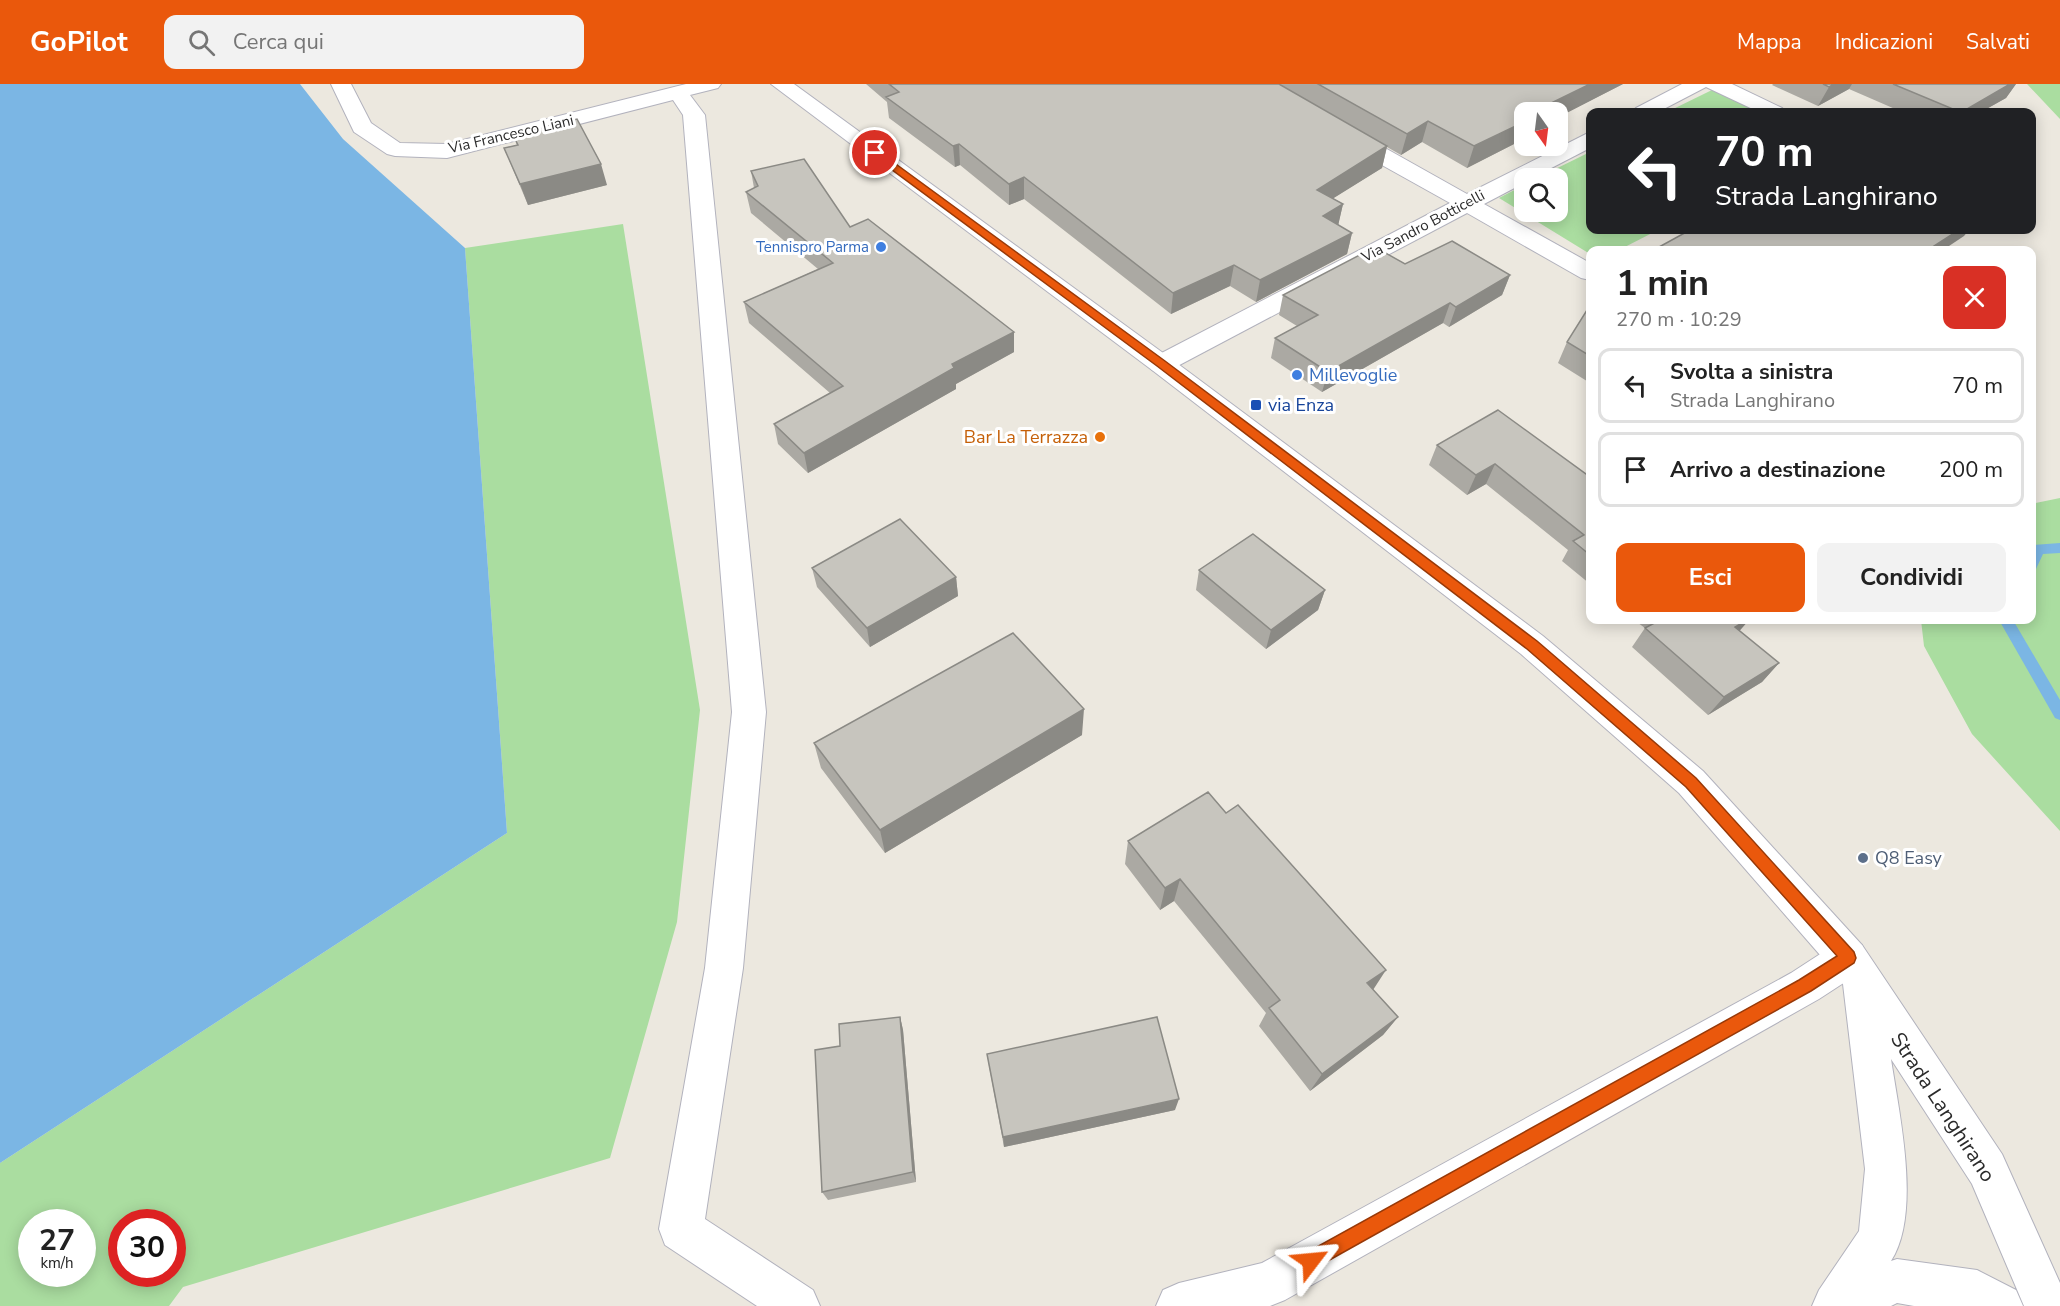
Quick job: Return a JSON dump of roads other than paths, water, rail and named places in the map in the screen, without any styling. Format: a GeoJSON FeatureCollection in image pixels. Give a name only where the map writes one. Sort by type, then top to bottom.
{"type":"FeatureCollection","features":[{"type":"Feature","properties":{"kind":"street","name":"Via Francesco Liani"},"geometry":{"type":"LineString","coordinates":[[341,84],[362,127],[394,149],[447,151],[711,84]]}},
{"type":"Feature","properties":{"kind":"street","name":"Strada Langhirano"},"geometry":{"type":"LineString","coordinates":[[782,84],[1161,364],[1532,645],[1691,782],[1854,968],[1987,1169],[2047,1306]]}},
{"type":"Feature","properties":{"kind":"street"},"geometry":{"type":"LineString","coordinates":[[1650,108],[1698,84]]}},
{"type":"Feature","properties":{"kind":"street"},"geometry":{"type":"LineString","coordinates":[[1714,84],[1766,108]]}},
{"type":"Feature","properties":{"kind":"street"},"geometry":{"type":"LineString","coordinates":[[678,93],[694,114],[749,712],[724,968],[681,1229],[796,1306]]}},
{"type":"Feature","properties":{"kind":"street"},"geometry":{"type":"LineString","coordinates":[[1330,126],[1464,204],[1586,271]]}},
{"type":"Feature","properties":{"kind":"street","name":"Via Sandro Botticelli"},"geometry":{"type":"LineString","coordinates":[[1161,364],[1586,141]]}},
{"type":"Feature","properties":{"kind":"street"},"geometry":{"type":"LineString","coordinates":[[1179,1306],[1269,1284],[1805,986],[1854,968]]}},
{"type":"Feature","properties":{"kind":"street","name":"Strada Langhirano"},"geometry":{"type":"LineString","coordinates":[[1836,1306],[1880,1238],[1886,1169],[1854,968]]}},
{"type":"Feature","properties":{"kind":"street","name":"Strada Langhirano"},"geometry":{"type":"LineString","coordinates":[[1836,1306],[1897,1281],[1977,1293],[2000,1306]]}},
{"type":"Feature","properties":{"kind":"water"},"geometry":{"type":"Polygon","coordinates":[[[0,84],[300,84],[343,139],[465,248],[507,833],[0,1163],[0,84]]]}},
{"type":"Feature","properties":{"kind":"waterway"},"geometry":{"type":"LineString","coordinates":[[2036,554],[2038,549],[2060,548]]}},
{"type":"Feature","properties":{"kind":"waterway"},"geometry":{"type":"LineString","coordinates":[[2008,624],[2060,714]]}},
{"type":"Feature","properties":{"kind":"place","name":"Tennispro Parma"},"geometry":{"type":"Point","coordinates":[881,247]}},
{"type":"Feature","properties":{"kind":"place","name":"Millevoglie"},"geometry":{"type":"Point","coordinates":[1297,375]}},
{"type":"Feature","properties":{"kind":"place","name":"via Enza"},"geometry":{"type":"Point","coordinates":[1256,405]}},
{"type":"Feature","properties":{"kind":"place","name":"Bar La Terrazza"},"geometry":{"type":"Point","coordinates":[1100,437]}},
{"type":"Feature","properties":{"kind":"place","name":"Q8 Easy"},"geometry":{"type":"Point","coordinates":[1863,858]}}]}
